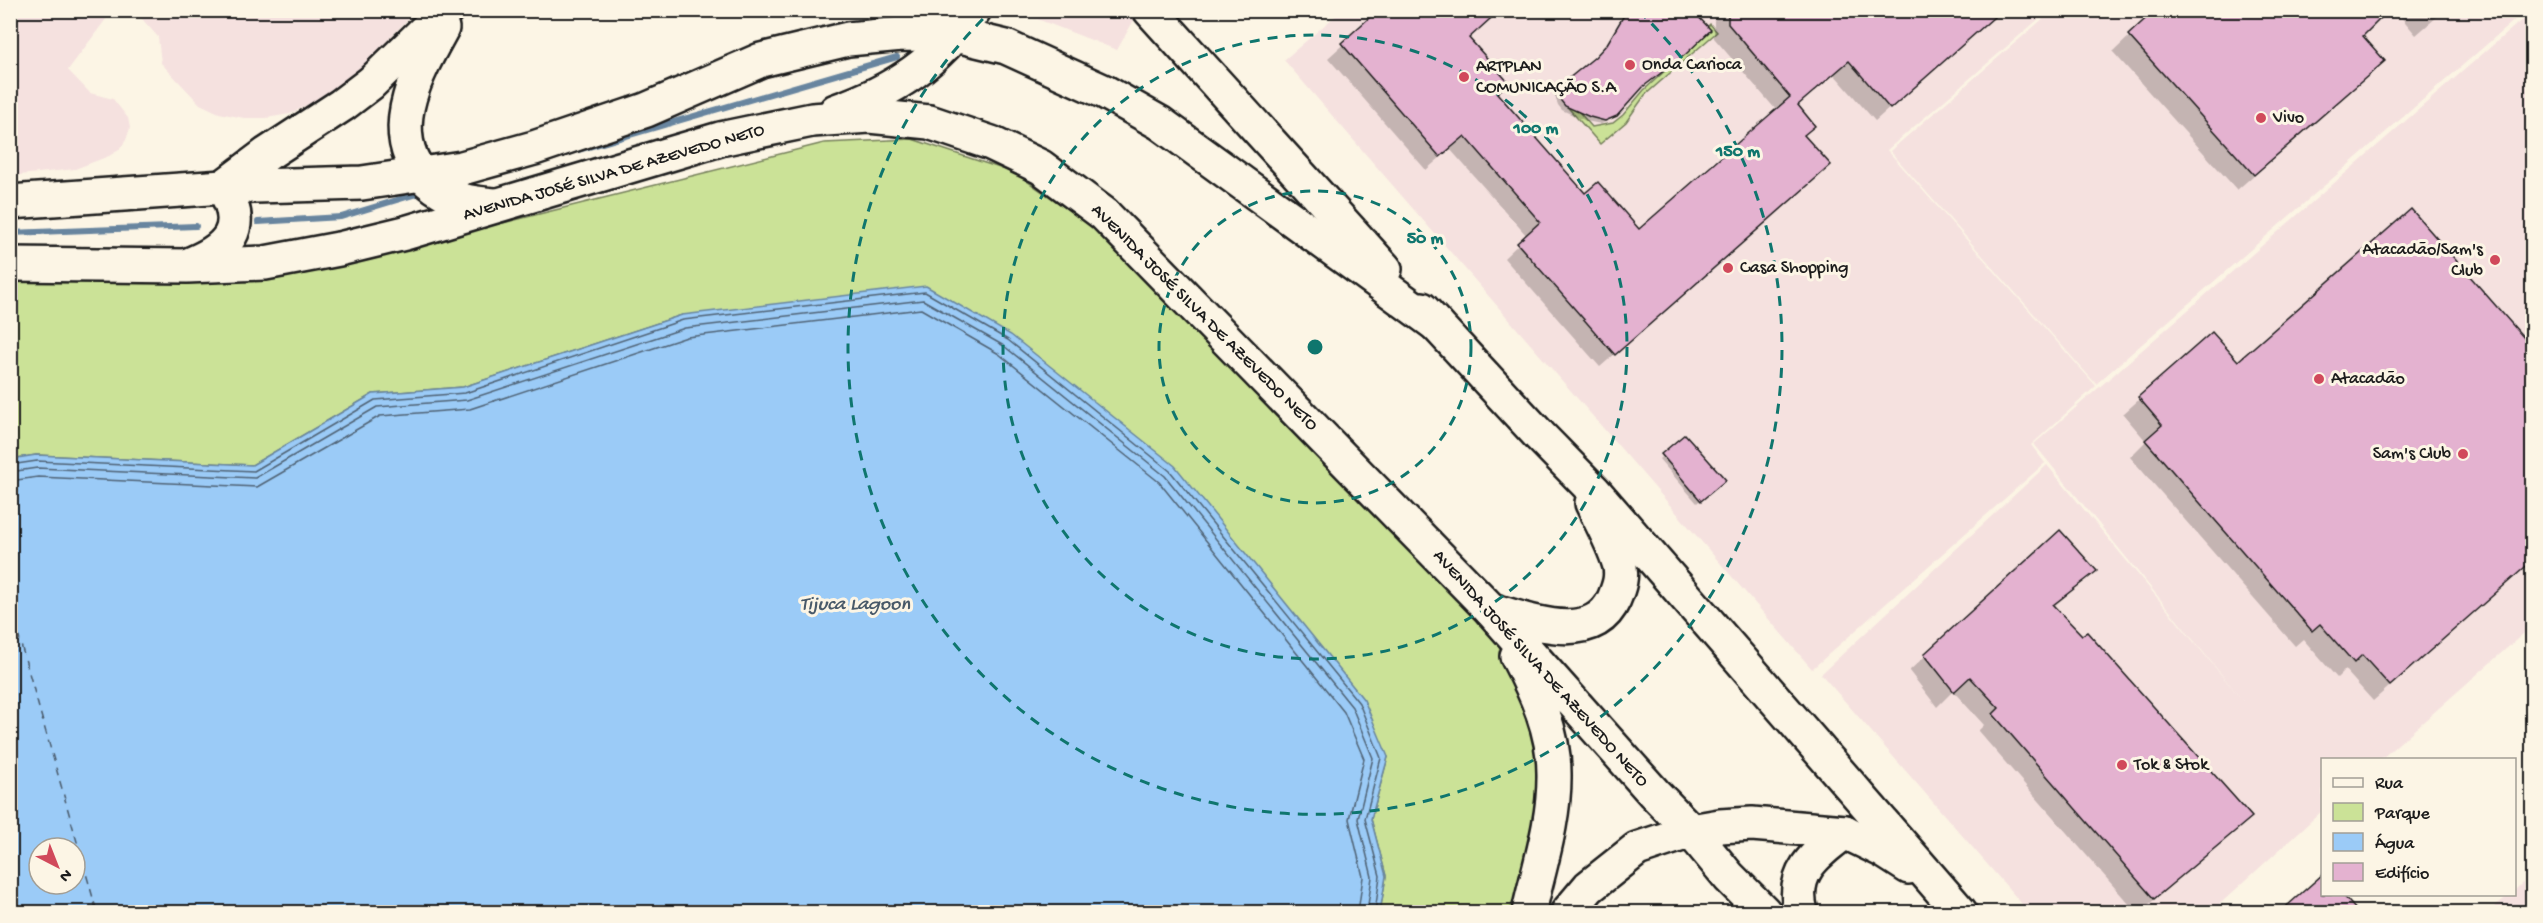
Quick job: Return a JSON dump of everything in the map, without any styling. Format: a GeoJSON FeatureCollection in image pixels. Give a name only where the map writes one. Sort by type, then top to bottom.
{"type":"FeatureCollection","features":[{"type":"Feature","properties":{"kind":"street"},"geometry":{"type":"LineString","coordinates":[[223,187],[370,83],[446,10]]}},
{"type":"Feature","properties":{"kind":"street"},"geometry":{"type":"LineString","coordinates":[[452,10],[427,56],[410,98],[404,128],[406,146],[421,174],[445,194],[496,206]]}},
{"type":"Feature","properties":{"kind":"street"},"geometry":{"type":"LineString","coordinates":[[1150,10],[1680,588],[1960,912]]}},
{"type":"Feature","properties":{"kind":"street"},"geometry":{"type":"LineString","coordinates":[[10,202],[223,187],[362,183],[462,168],[534,148],[646,110],[761,60],[848,39],[902,34],[965,23],[1006,47],[1105,92],[1160,123],[1437,325]]}},
{"type":"Feature","properties":{"kind":"street"},"geometry":{"type":"LineString","coordinates":[[812,120],[858,103],[898,84],[937,56],[965,23]]}},
{"type":"Feature","properties":{"kind":"street","name":"AVENIDA JOSÉ SILVA DE AZEVEDO NETO"},"geometry":{"type":"LineString","coordinates":[[10,264],[187,266],[265,263],[339,249],[405,233],[720,139],[812,120],[869,116],[929,122],[991,143],[1041,167],[1104,214],[1491,610],[1654,793],[1691,831],[1729,878],[1764,912]]}},
{"type":"Feature","properties":{"kind":"street"},"geometry":{"type":"LineString","coordinates":[[187,266],[209,257],[234,230],[236,219],[232,202],[223,187]]}},
{"type":"Feature","properties":{"kind":"street"},"geometry":{"type":"LineString","coordinates":[[1491,610],[1562,627],[1591,622],[1612,603],[1621,578],[1619,562],[1583,480]]}},
{"type":"Feature","properties":{"kind":"street"},"geometry":{"type":"LineString","coordinates":[[1491,610],[1535,690],[1547,728],[1554,772],[1551,816],[1529,912]]}},
{"type":"Feature","properties":{"kind":"street"},"geometry":{"type":"LineString","coordinates":[[1568,912],[1589,886],[1636,849],[1691,831],[1752,824],[1845,831],[1884,851],[1936,885]]}},
{"type":"Feature","properties":{"kind":"street"},"geometry":{"type":"LineString","coordinates":[[1801,912],[1797,897],[1802,874],[1816,854],[1845,831]]}},
{"type":"Feature","properties":{"kind":"shaded area"},"geometry":{"type":"Polygon","coordinates":[[[11,10],[112,11],[68,70],[90,93],[113,99],[128,118],[130,128],[119,150],[75,169],[11,176],[11,10]]]}},
{"type":"Feature","properties":{"kind":"shaded area"},"geometry":{"type":"Polygon","coordinates":[[[135,11],[416,11],[361,68],[330,93],[290,114],[266,118],[244,118],[219,113],[200,104],[161,63],[158,37],[135,11]]]}},
{"type":"Feature","properties":{"kind":"shaded area"},"geometry":{"type":"Polygon","coordinates":[[[1036,11],[1139,11],[1117,50],[1032,17],[1036,11]]]}},
{"type":"Feature","properties":{"kind":"shaded area","name":"Casa Shopping"},"geometry":{"type":"Polygon","coordinates":[[[1341,11],[2048,11],[1887,150],[2096,386],[2031,445],[2045,463],[1812,669],[1284,60],[1341,11]]]}},
{"type":"Feature","properties":{"kind":"shaded area"},"geometry":{"type":"Polygon","coordinates":[[[2052,11],[2525,11],[2096,384],[1890,151],[2052,11]]]}},
{"type":"Feature","properties":{"kind":"shaded area"},"geometry":{"type":"Polygon","coordinates":[[[2532,11],[2532,626],[2382,758],[2321,758],[2321,812],[2211,912],[2029,912],[1821,674],[2047,465],[2243,701],[2034,444],[2532,11]]]}},
{"type":"Feature","properties":{"kind":"shaded area"},"geometry":{"type":"Polygon","coordinates":[[[2532,874],[2532,912],[2488,912],[2508,896],[2516,896],[2516,889],[2532,874]]]}},
{"type":"Feature","properties":{"kind":"green space"},"geometry":{"type":"Polygon","coordinates":[[[1710,24],[1717,32],[1645,95],[1626,122],[1600,144],[1556,94],[1560,90],[1592,127],[1613,123],[1623,115],[1644,90],[1704,35],[1702,32],[1710,24]]]}},
{"type":"Feature","properties":{"kind":"green space"},"geometry":{"type":"Polygon","coordinates":[[[912,139],[1015,173],[1095,228],[1497,641],[1525,704],[1549,787],[1512,912],[1380,912],[1386,876],[1371,819],[1388,757],[682,315],[463,387],[373,394],[252,465],[36,455],[11,459],[11,276],[227,278],[503,223],[824,143],[912,139]]]}},
{"type":"Feature","properties":{"kind":"water","name":"Tijuca Lagoon"},"geometry":{"type":"Polygon","coordinates":[[[926,286],[1011,335],[1175,466],[1364,700],[1388,757],[1371,819],[1386,876],[1380,912],[11,912],[11,459],[36,455],[252,465],[373,394],[463,387],[682,315],[926,286]]]}},
{"type":"Feature","properties":{"kind":"building"},"geometry":{"type":"Polygon","coordinates":[[[1378,10],[1500,10],[1469,38],[1509,83],[1497,93],[1585,193],[1598,182],[1639,229],[1790,97],[1728,24],[1728,10],[2002,10],[1890,109],[1849,61],[1798,105],[1815,126],[1804,135],[1831,165],[1615,355],[1517,243],[1540,222],[1465,136],[1440,157],[1341,43],[1378,10]]]}},
{"type":"Feature","properties":{"kind":"building","name":"Onda Carioca"},"geometry":{"type":"Polygon","coordinates":[[[1627,10],[1692,10],[1711,30],[1686,54],[1644,86],[1617,116],[1605,121],[1565,106],[1557,88],[1595,57],[1607,44],[1627,10]]]}},
{"type":"Feature","properties":{"kind":"building","name":"Vivo"},"geometry":{"type":"Polygon","coordinates":[[[2155,10],[2389,10],[2363,36],[2385,61],[2254,175],[2128,35],[2155,10]]]}},
{"type":"Feature","properties":{"kind":"building"},"geometry":{"type":"Polygon","coordinates":[[[2411,209],[2532,347],[2532,561],[2390,686],[2362,655],[2354,663],[2320,624],[2312,631],[2145,440],[2162,425],[2138,397],[2212,332],[2238,361],[2411,209]]]}},
{"type":"Feature","properties":{"kind":"building"},"geometry":{"type":"Polygon","coordinates":[[[1685,434],[1726,480],[1701,501],[1661,454],[1685,434]]]}},
{"type":"Feature","properties":{"kind":"building","name":"Tok & Stok"},"geometry":{"type":"Polygon","coordinates":[[[2060,530],[2097,571],[2053,605],[2082,635],[2087,632],[2252,817],[2154,899],[1993,714],[1999,708],[1970,677],[1954,692],[1924,654],[2060,530]]]}},
{"type":"Feature","properties":{"kind":"building"},"geometry":{"type":"Polygon","coordinates":[[[2321,876],[2321,896],[2344,896],[2358,912],[2280,912],[2321,876]]]}},
{"type":"Feature","properties":{"kind":"waterway"},"geometry":{"type":"LineString","coordinates":[[578,150],[897,57]]}},
{"type":"Feature","properties":{"kind":"waterway"},"geometry":{"type":"LineString","coordinates":[[258,222],[341,217],[420,193]]}},
{"type":"Feature","properties":{"kind":"waterway"},"geometry":{"type":"LineString","coordinates":[[10,233],[196,226]]}},
{"type":"Feature","properties":{"kind":"ferry route"},"geometry":{"type":"LineString","coordinates":[[10,606],[97,912]]}},
{"type":"Feature","properties":{"kind":"place","name":"Onda Carioca"},"geometry":{"type":"Point","coordinates":[1630,65]}},
{"type":"Feature","properties":{"kind":"place","name":"ARTPLAN COMUNICAÇÃO S.A"},"geometry":{"type":"Point","coordinates":[1464,77]}},
{"type":"Feature","properties":{"kind":"place","name":"Vivo"},"geometry":{"type":"Point","coordinates":[2261,118]}},
{"type":"Feature","properties":{"kind":"place","name":"Atacadão/Sam's Club"},"geometry":{"type":"Point","coordinates":[2495,260]}},
{"type":"Feature","properties":{"kind":"place","name":"Casa Shopping"},"geometry":{"type":"Point","coordinates":[1728,268]}},
{"type":"Feature","properties":{"kind":"place","name":"Atacadão"},"geometry":{"type":"Point","coordinates":[2319,379]}},
{"type":"Feature","properties":{"kind":"place","name":"Sam's Club"},"geometry":{"type":"Point","coordinates":[2463,454]}},
{"type":"Feature","properties":{"kind":"place","name":"Tok & Stok"},"geometry":{"type":"Point","coordinates":[2122,765]}}]}
